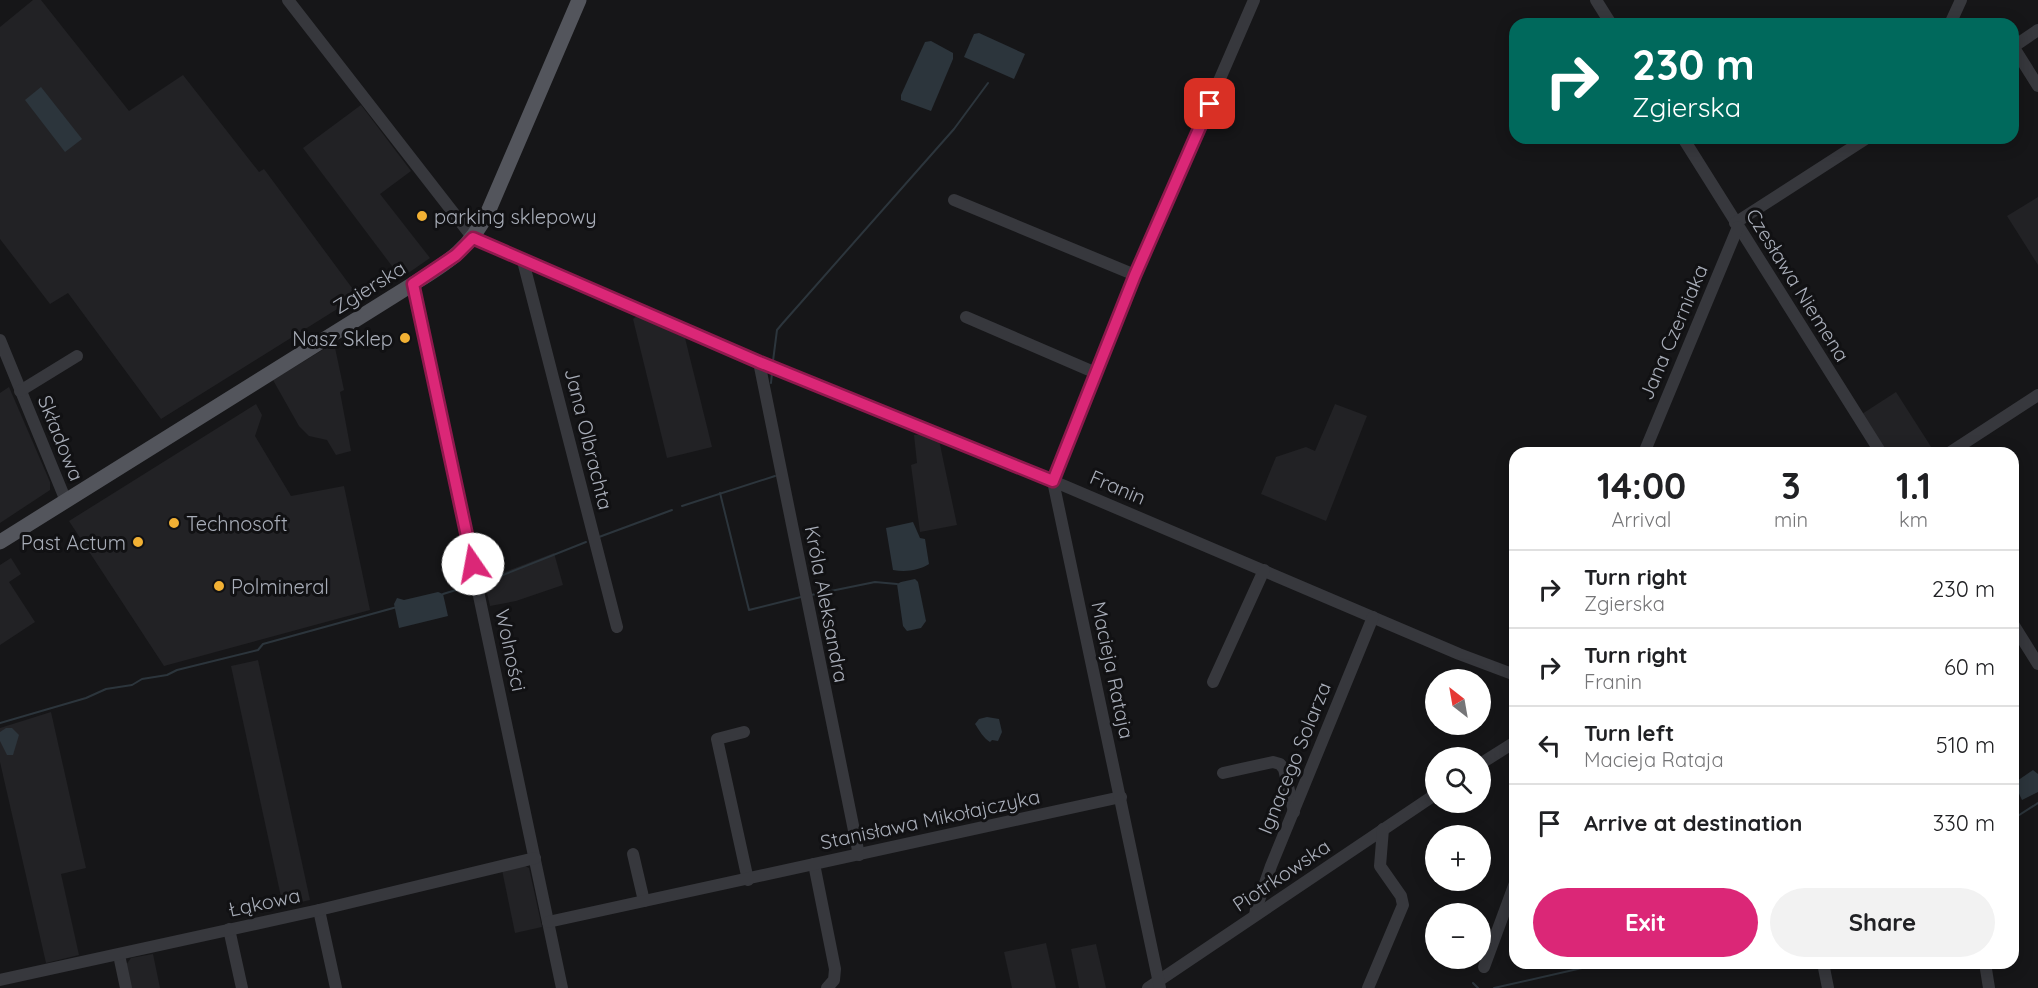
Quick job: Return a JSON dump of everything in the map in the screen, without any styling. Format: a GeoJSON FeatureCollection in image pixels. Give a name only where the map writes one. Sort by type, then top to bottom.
{"type":"FeatureCollection","features":[{"type":"Feature","properties":{"kind":"main road","name":"Zgierska"},"geometry":{"type":"LineString","coordinates":[[0,542],[450,260],[473,238],[488,212],[579,0]]}},
{"type":"Feature","properties":{"kind":"street"},"geometry":{"type":"LineString","coordinates":[[288,0],[473,238]]}},
{"type":"Feature","properties":{"kind":"street"},"geometry":{"type":"LineString","coordinates":[[1053,481],[1135,275],[1254,0]]}},
{"type":"Feature","properties":{"kind":"street"},"geometry":{"type":"LineString","coordinates":[[1596,0],[1607,18]]}},
{"type":"Feature","properties":{"kind":"street"},"geometry":{"type":"LineString","coordinates":[[1953,18],[1961,0]]}},
{"type":"Feature","properties":{"kind":"street"},"geometry":{"type":"LineString","coordinates":[[2019,44],[2038,30]]}},
{"type":"Feature","properties":{"kind":"street"},"geometry":{"type":"LineString","coordinates":[[2019,56],[2038,86]]}},
{"type":"Feature","properties":{"kind":"street","name":"Czesława Niemena"},"geometry":{"type":"LineString","coordinates":[[1687,144],[1877,447]]}},
{"type":"Feature","properties":{"kind":"street"},"geometry":{"type":"LineString","coordinates":[[1737,225],[1858,144]]}},
{"type":"Feature","properties":{"kind":"street"},"geometry":{"type":"LineString","coordinates":[[954,200],[1135,275]]}},
{"type":"Feature","properties":{"kind":"street","name":"Jana Czerniaka"},"geometry":{"type":"LineString","coordinates":[[1646,447],[1737,225]]}},
{"type":"Feature","properties":{"kind":"street","name":"Franin"},"geometry":{"type":"LineString","coordinates":[[473,238],[759,362],[1053,481],[1459,654],[1509,673]]}},
{"type":"Feature","properties":{"kind":"street","name":"Jana Olbrachta"},"geometry":{"type":"LineString","coordinates":[[523,261],[617,627]]}},
{"type":"Feature","properties":{"kind":"street","name":"Wolności"},"geometry":{"type":"LineString","coordinates":[[413,284],[562,988]]}},
{"type":"Feature","properties":{"kind":"street"},"geometry":{"type":"LineString","coordinates":[[966,317],[1096,373]]}},
{"type":"Feature","properties":{"kind":"street","name":"Składowa"},"geometry":{"type":"LineString","coordinates":[[0,340],[66,501]]}},
{"type":"Feature","properties":{"kind":"street","name":"Składowa"},"geometry":{"type":"LineString","coordinates":[[20,391],[76,356]]}},
{"type":"Feature","properties":{"kind":"street","name":"Króla Aleksandra"},"geometry":{"type":"LineString","coordinates":[[759,362],[859,855]]}},
{"type":"Feature","properties":{"kind":"street"},"geometry":{"type":"LineString","coordinates":[[1958,447],[2038,395]]}},
{"type":"Feature","properties":{"kind":"street","name":"Macieja Rataja"},"geometry":{"type":"LineString","coordinates":[[1053,481],[1160,984]]}},
{"type":"Feature","properties":{"kind":"street"},"geometry":{"type":"LineString","coordinates":[[1213,682],[1264,570]]}},
{"type":"Feature","properties":{"kind":"street","name":"Ignacego Solarza"},"geometry":{"type":"LineString","coordinates":[[1255,915],[1271,867],[1373,617]]}},
{"type":"Feature","properties":{"kind":"street"},"geometry":{"type":"LineString","coordinates":[[2019,634],[2038,664]]}},
{"type":"Feature","properties":{"kind":"street"},"geometry":{"type":"LineString","coordinates":[[744,732],[717,739],[748,880]]}},
{"type":"Feature","properties":{"kind":"street"},"geometry":{"type":"LineString","coordinates":[[1491,757],[1509,746]]}},
{"type":"Feature","properties":{"kind":"street"},"geometry":{"type":"LineString","coordinates":[[1223,773],[1273,762],[1280,764],[1284,769],[1294,812]]}},
{"type":"Feature","properties":{"kind":"street","name":"Stanisława Mikołajczyka"},"geometry":{"type":"LineString","coordinates":[[549,922],[1121,796]]}},
{"type":"Feature","properties":{"kind":"street","name":"Piotrkowska"},"geometry":{"type":"LineString","coordinates":[[1148,988],[1160,984],[1255,915],[1425,801]]}},
{"type":"Feature","properties":{"kind":"street"},"geometry":{"type":"LineString","coordinates":[[1368,988],[1403,905],[1401,896],[1380,866],[1383,829]]}},
{"type":"Feature","properties":{"kind":"street"},"geometry":{"type":"LineString","coordinates":[[633,854],[644,901]]}},
{"type":"Feature","properties":{"kind":"street","name":"Łąkowa"},"geometry":{"type":"LineString","coordinates":[[0,980],[20,982],[118,955],[535,858]]}},
{"type":"Feature","properties":{"kind":"street"},"geometry":{"type":"LineString","coordinates":[[814,864],[835,969],[834,980],[827,988]]}},
{"type":"Feature","properties":{"kind":"street"},"geometry":{"type":"LineString","coordinates":[[1491,948],[1509,899]]}},
{"type":"Feature","properties":{"kind":"street"},"geometry":{"type":"LineString","coordinates":[[319,910],[336,988]]}},
{"type":"Feature","properties":{"kind":"street"},"geometry":{"type":"LineString","coordinates":[[229,929],[242,988]]}},
{"type":"Feature","properties":{"kind":"street"},"geometry":{"type":"LineString","coordinates":[[118,955],[126,988]]}},
{"type":"Feature","properties":{"kind":"street"},"geometry":{"type":"LineString","coordinates":[[1824,969],[1828,988]]}},
{"type":"Feature","properties":{"kind":"street"},"geometry":{"type":"LineString","coordinates":[[1986,969],[1989,988]]}},
{"type":"Feature","properties":{"kind":"shaded area"},"geometry":{"type":"Polygon","coordinates":[[[33,0],[41,0],[129,111],[183,75],[259,172],[264,169],[358,296],[161,419],[68,293],[50,304],[0,239],[0,27],[33,0]]]}},
{"type":"Feature","properties":{"kind":"shaded area"},"geometry":{"type":"Polygon","coordinates":[[[979,33],[1025,54],[1014,79],[964,57],[974,34],[979,33]]]}},
{"type":"Feature","properties":{"kind":"shaded area"},"geometry":{"type":"Polygon","coordinates":[[[931,41],[953,53],[953,59],[931,111],[901,100],[901,95],[925,42],[931,41]]]}},
{"type":"Feature","properties":{"kind":"shaded area"},"geometry":{"type":"Polygon","coordinates":[[[41,87],[82,139],[65,152],[25,100],[41,87]]]}},
{"type":"Feature","properties":{"kind":"shaded area"},"geometry":{"type":"Polygon","coordinates":[[[361,105],[411,171],[380,194],[430,258],[401,278],[303,148],[361,105]]]}},
{"type":"Feature","properties":{"kind":"shaded area"},"geometry":{"type":"Polygon","coordinates":[[[2038,197],[2038,265],[2007,216],[2038,197]]]}},
{"type":"Feature","properties":{"kind":"shaded area"},"geometry":{"type":"Polygon","coordinates":[[[637,316],[685,338],[712,447],[667,458],[633,319],[637,316]]]}},
{"type":"Feature","properties":{"kind":"shaded area"},"geometry":{"type":"Polygon","coordinates":[[[334,343],[344,390],[340,392],[351,451],[336,455],[327,440],[309,436],[299,426],[273,380],[334,343]]]}},
{"type":"Feature","properties":{"kind":"shaded area"},"geometry":{"type":"Polygon","coordinates":[[[9,387],[50,482],[50,490],[0,523],[0,393],[9,387]]]}},
{"type":"Feature","properties":{"kind":"shaded area"},"geometry":{"type":"Polygon","coordinates":[[[1896,392],[1931,447],[1883,447],[1862,414],[1896,392]]]}},
{"type":"Feature","properties":{"kind":"shaded area"},"geometry":{"type":"Polygon","coordinates":[[[256,404],[262,415],[255,436],[291,496],[344,486],[370,610],[164,666],[69,521],[256,404]]]}},
{"type":"Feature","properties":{"kind":"shaded area"},"geometry":{"type":"Polygon","coordinates":[[[1335,404],[1367,416],[1326,521],[1261,494],[1276,457],[1306,447],[1315,451],[1335,404]]]}},
{"type":"Feature","properties":{"kind":"shaded area"},"geometry":{"type":"Polygon","coordinates":[[[925,434],[939,440],[957,525],[920,532],[911,465],[917,463],[914,435],[925,434]]]}},
{"type":"Feature","properties":{"kind":"shaded area"},"geometry":{"type":"Polygon","coordinates":[[[913,522],[920,538],[925,539],[929,564],[911,570],[893,570],[886,528],[913,522]]]}},
{"type":"Feature","properties":{"kind":"shaded area"},"geometry":{"type":"Polygon","coordinates":[[[554,553],[563,585],[516,601],[490,606],[484,580],[554,553]]]}},
{"type":"Feature","properties":{"kind":"shaded area"},"geometry":{"type":"Polygon","coordinates":[[[11,558],[21,574],[9,582],[35,622],[0,645],[0,565],[11,558]]]}},
{"type":"Feature","properties":{"kind":"shaded area"},"geometry":{"type":"Polygon","coordinates":[[[915,579],[918,582],[926,621],[921,628],[907,631],[903,626],[897,584],[915,579]]]}},
{"type":"Feature","properties":{"kind":"shaded area"},"geometry":{"type":"Polygon","coordinates":[[[438,592],[443,594],[448,616],[399,628],[394,604],[397,598],[404,600],[438,592]]]}},
{"type":"Feature","properties":{"kind":"shaded area"},"geometry":{"type":"Polygon","coordinates":[[[258,660],[310,900],[283,906],[231,666],[258,660]]]}},
{"type":"Feature","properties":{"kind":"shaded area"},"geometry":{"type":"Polygon","coordinates":[[[51,712],[86,868],[61,874],[79,955],[46,963],[0,762],[0,728],[51,712]]]}},
{"type":"Feature","properties":{"kind":"shaded area"},"geometry":{"type":"Polygon","coordinates":[[[987,717],[999,719],[1002,732],[998,741],[988,741],[975,724],[979,719],[987,717]]]}},
{"type":"Feature","properties":{"kind":"shaded area"},"geometry":{"type":"Polygon","coordinates":[[[6,728],[12,728],[19,735],[13,755],[7,755],[0,741],[0,732],[6,728]]]}},
{"type":"Feature","properties":{"kind":"shaded area"},"geometry":{"type":"Polygon","coordinates":[[[2033,770],[2038,774],[2038,792],[2022,800],[2019,794],[2019,780],[2033,770]]]}},
{"type":"Feature","properties":{"kind":"shaded area"},"geometry":{"type":"Polygon","coordinates":[[[523,865],[529,868],[542,927],[515,933],[502,870],[523,865]]]}},
{"type":"Feature","properties":{"kind":"shaded area"},"geometry":{"type":"Polygon","coordinates":[[[1046,943],[1056,988],[1012,988],[1004,952],[1046,943]]]}},
{"type":"Feature","properties":{"kind":"shaded area"},"geometry":{"type":"Polygon","coordinates":[[[1096,944],[1106,988],[1079,988],[1071,949],[1096,944]]]}},
{"type":"Feature","properties":{"kind":"shaded area"},"geometry":{"type":"Polygon","coordinates":[[[153,954],[160,988],[130,988],[126,965],[131,958],[153,954]]]}},
{"type":"Feature","properties":{"kind":"waterway"},"geometry":{"type":"LineString","coordinates":[[773,361],[777,330],[954,129],[988,83]]}},
{"type":"Feature","properties":{"kind":"waterway"},"geometry":{"type":"LineString","coordinates":[[771,383],[772,373]]}},
{"type":"Feature","properties":{"kind":"waterway"},"geometry":{"type":"LineString","coordinates":[[682,506],[775,476]]}},
{"type":"Feature","properties":{"kind":"waterway"},"geometry":{"type":"LineString","coordinates":[[720,493],[749,610],[801,597]]}},
{"type":"Feature","properties":{"kind":"waterway"},"geometry":{"type":"LineString","coordinates":[[599,537],[672,510]]}},
{"type":"Feature","properties":{"kind":"waterway"},"geometry":{"type":"LineString","coordinates":[[483,583],[586,542]]}},
{"type":"Feature","properties":{"kind":"waterway"},"geometry":{"type":"LineString","coordinates":[[811,595],[875,582],[897,584]]}},
{"type":"Feature","properties":{"kind":"waterway"},"geometry":{"type":"LineString","coordinates":[[443,594],[469,586]]}},
{"type":"Feature","properties":{"kind":"waterway"},"geometry":{"type":"LineString","coordinates":[[0,723],[86,698],[106,689],[132,685],[142,679],[167,675],[177,670],[258,650],[263,644],[397,607]]}},
{"type":"Feature","properties":{"kind":"waterway"},"geometry":{"type":"LineString","coordinates":[[2019,815],[2038,803]]}},
{"type":"Feature","properties":{"kind":"waterway"},"geometry":{"type":"LineString","coordinates":[[1494,988],[1578,969]]}},
{"type":"Feature","properties":{"kind":"waterway"},"geometry":{"type":"LineString","coordinates":[[1473,983],[1478,988]]}},
{"type":"Feature","properties":{"kind":"place","name":"parking sklepowy"},"geometry":{"type":"Point","coordinates":[422,216]}},
{"type":"Feature","properties":{"kind":"place","name":"Nasz Sklep"},"geometry":{"type":"Point","coordinates":[405,338]}},
{"type":"Feature","properties":{"kind":"place","name":"Technosoft"},"geometry":{"type":"Point","coordinates":[174,523]}},
{"type":"Feature","properties":{"kind":"place","name":"Past Actum"},"geometry":{"type":"Point","coordinates":[138,542]}},
{"type":"Feature","properties":{"kind":"place","name":"Polmineral"},"geometry":{"type":"Point","coordinates":[219,586]}},
{"type":"Feature","properties":{"kind":"route"},"geometry":{"type":"LineString","coordinates":[[473,564],[413,284],[456,255],[473,238],[759,362],[1053,481],[1135,275],[1210,104]]}}]}
